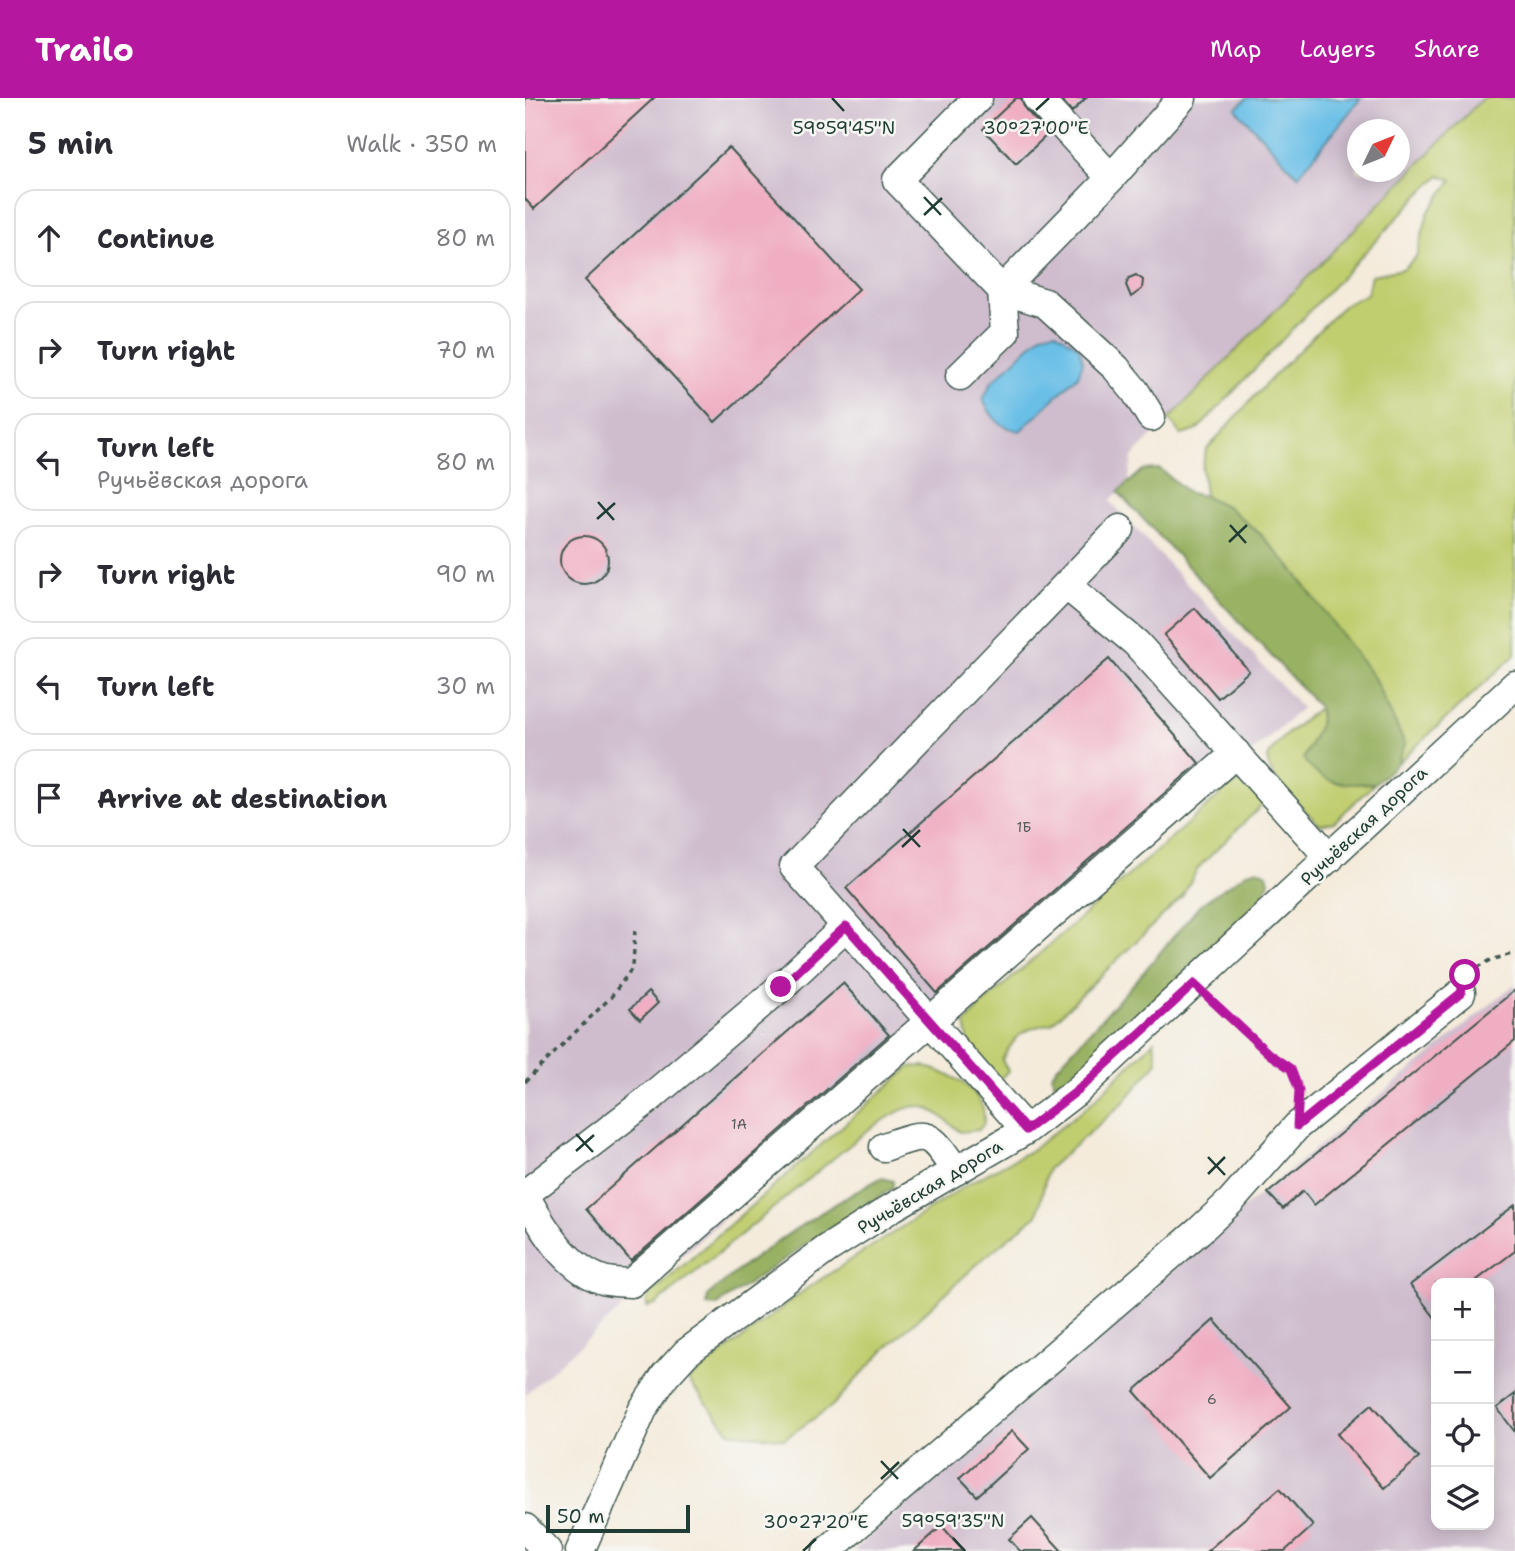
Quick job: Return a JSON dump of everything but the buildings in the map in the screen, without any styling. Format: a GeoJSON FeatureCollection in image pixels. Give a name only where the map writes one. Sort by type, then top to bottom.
{"type":"FeatureCollection","features":[{"type":"Feature","properties":{"kind":"street"},"geometry":{"type":"LineString","coordinates":[[978,98],[897,180],[1002,290],[1045,303],[1116,368],[1151,417]]}},
{"type":"Feature","properties":{"kind":"street"},"geometry":{"type":"LineString","coordinates":[[1037,98],[1111,178]]}},
{"type":"Feature","properties":{"kind":"street"},"geometry":{"type":"LineString","coordinates":[[960,376],[1005,332],[1002,290],[1111,178],[1182,98]]}},
{"type":"Feature","properties":{"kind":"street"},"geometry":{"type":"LineString","coordinates":[[1026,1130],[794,867],[1120,529]]}},
{"type":"Feature","properties":{"kind":"street"},"geometry":{"type":"LineString","coordinates":[[1066,585],[1136,643],[1330,858]]}},
{"type":"Feature","properties":{"kind":"street","name":"Ручьёвская дорога"},"geometry":{"type":"LineString","coordinates":[[580,1551],[643,1409],[686,1353],[827,1249],[1026,1130],[1077,1091],[1515,685]]}},
{"type":"Feature","properties":{"kind":"street"},"geometry":{"type":"LineString","coordinates":[[846,926],[781,987],[645,1102],[525,1195],[539,1221],[568,1257],[586,1273],[606,1281],[631,1283],[1236,753]]}},
{"type":"Feature","properties":{"kind":"street"},"geometry":{"type":"LineString","coordinates":[[827,1551],[1199,1231],[1231,1201],[1297,1126],[1461,993]]}},
{"type":"Feature","properties":{"kind":"street"},"geometry":{"type":"LineString","coordinates":[[884,1147],[916,1136],[929,1138],[941,1149],[955,1171]]}},
{"type":"Feature","properties":{"kind":"street"},"geometry":{"type":"LineString","coordinates":[[525,1528],[547,1551]]}},
{"type":"Feature","properties":{"kind":"path"},"geometry":{"type":"LineString","coordinates":[[525,1082],[611,997],[633,967],[635,929]]}},
{"type":"Feature","properties":{"kind":"path"},"geometry":{"type":"LineString","coordinates":[[1461,993],[1465,975],[1477,966],[1515,953]]}},
{"type":"Feature","properties":{"kind":"path"},"geometry":{"type":"LineString","coordinates":[[1194,984],[1269,1054],[1291,1069],[1299,1090],[1297,1126]]}},
{"type":"Feature","properties":{"kind":"shaded area"},"geometry":{"type":"Polygon","coordinates":[[[525,98],[1483,98],[1410,173],[1410,119],[1347,119],[1347,182],[1401,182],[1132,457],[1129,480],[1110,501],[1302,708],[525,1394],[525,98]]]}},
{"type":"Feature","properties":{"kind":"shaded area"},"geometry":{"type":"Polygon","coordinates":[[[1515,984],[1515,1551],[853,1551],[1234,1216],[1515,984]]]}},
{"type":"Feature","properties":{"kind":"green space"},"geometry":{"type":"Polygon","coordinates":[[[1483,98],[1515,98],[1515,655],[1397,764],[1405,744],[1259,533],[1228,507],[1205,496],[1202,469],[1206,450],[1264,386],[1344,305],[1367,294],[1371,275],[1403,269],[1416,257],[1428,213],[1452,180],[1440,175],[1417,197],[1195,431],[1181,435],[1169,419],[1401,182],[1410,182],[1410,173],[1483,98]]]}},
{"type":"Feature","properties":{"kind":"green space"},"geometry":{"type":"Polygon","coordinates":[[[1160,469],[1189,493],[1205,496],[1228,507],[1259,533],[1293,570],[1374,678],[1405,744],[1397,764],[1374,784],[1334,782],[1319,775],[1303,759],[1320,723],[1319,707],[1118,492],[1143,470],[1160,469]]]}},
{"type":"Feature","properties":{"kind":"green space"},"geometry":{"type":"Polygon","coordinates":[[[1319,708],[1320,723],[1304,759],[1335,783],[1374,784],[1334,822],[1320,825],[1279,783],[1268,765],[1271,752],[1283,738],[1319,708]]]}},
{"type":"Feature","properties":{"kind":"green space"},"geometry":{"type":"Polygon","coordinates":[[[1242,781],[1264,803],[1198,868],[1182,897],[1052,1023],[1027,1030],[1017,1038],[1002,1060],[1008,1071],[999,1080],[969,1044],[965,1024],[980,1006],[1230,786],[1242,781]]]}},
{"type":"Feature","properties":{"kind":"green space"},"geometry":{"type":"Polygon","coordinates":[[[1258,869],[1267,874],[1269,882],[1262,898],[1088,1064],[1067,1082],[1055,1083],[1051,1075],[1059,1065],[1136,981],[1201,904],[1248,872],[1258,869]]]}},
{"type":"Feature","properties":{"kind":"green space"},"geometry":{"type":"Polygon","coordinates":[[[1154,1041],[1157,1062],[1124,1102],[1048,1169],[1037,1215],[985,1257],[884,1350],[832,1406],[784,1439],[729,1432],[688,1380],[806,1289],[971,1182],[1032,1150],[1089,1105],[1154,1041]]]}},
{"type":"Feature","properties":{"kind":"green space"},"geometry":{"type":"Polygon","coordinates":[[[923,1066],[949,1075],[972,1091],[983,1110],[984,1123],[979,1130],[960,1132],[924,1107],[915,1106],[895,1113],[868,1130],[655,1305],[647,1307],[646,1298],[910,1067],[923,1066]]]}},
{"type":"Feature","properties":{"kind":"green space"},"geometry":{"type":"Polygon","coordinates":[[[881,1178],[893,1181],[893,1188],[716,1306],[707,1305],[708,1295],[770,1247],[881,1178]]]}},
{"type":"Feature","properties":{"kind":"water"},"geometry":{"type":"Polygon","coordinates":[[[1247,98],[1361,98],[1298,176],[1236,109],[1247,98]]]}},
{"type":"Feature","properties":{"kind":"water"},"geometry":{"type":"Polygon","coordinates":[[[1055,331],[1079,347],[1083,362],[1078,376],[1020,431],[1007,427],[994,417],[983,400],[991,383],[1042,334],[1055,331]]]}},
{"type":"Feature","properties":{"kind":"route"},"geometry":{"type":"LineString","coordinates":[[781,987],[846,926],[1026,1130],[1077,1091],[1194,984],[1269,1054],[1291,1069],[1299,1090],[1297,1126],[1461,993],[1465,975]]}}]}
